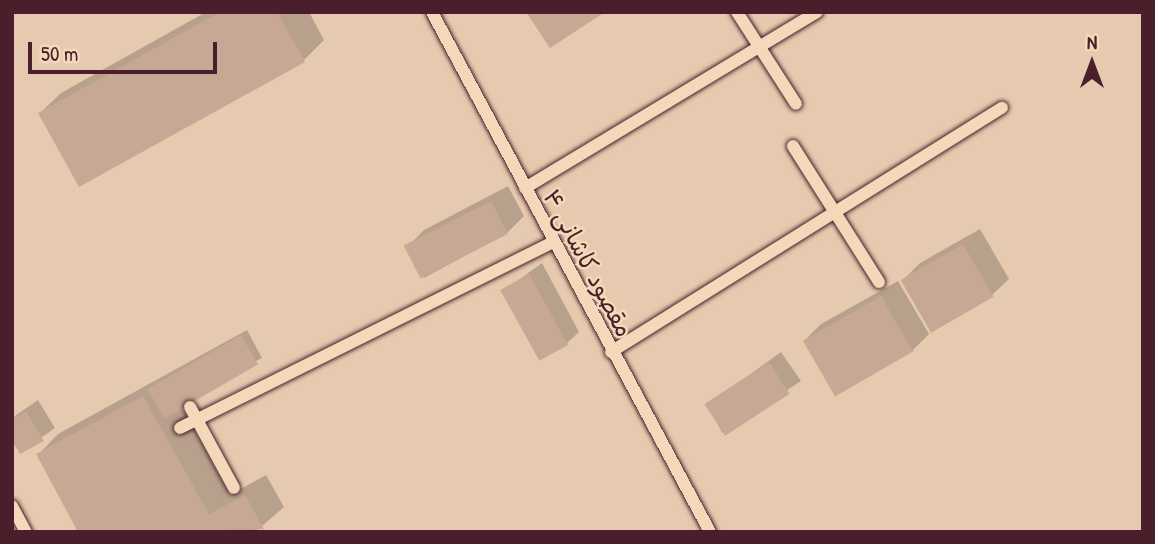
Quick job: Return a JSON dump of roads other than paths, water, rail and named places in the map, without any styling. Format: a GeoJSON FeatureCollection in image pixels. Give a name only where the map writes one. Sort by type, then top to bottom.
{"type":"FeatureCollection","features":[{"type":"Feature","properties":{"kind":"lane","name":"مقصود کاشانی ۴"},"geometry":{"type":"LineString","coordinates":[[432,12],[611,352],[710,532]]}},
{"type":"Feature","properties":{"kind":"lane"},"geometry":{"type":"LineString","coordinates":[[737,12],[796,104]]}},
{"type":"Feature","properties":{"kind":"lane"},"geometry":{"type":"LineString","coordinates":[[525,188],[817,12]]}},
{"type":"Feature","properties":{"kind":"lane"},"geometry":{"type":"LineString","coordinates":[[611,352],[1002,108]]}},
{"type":"Feature","properties":{"kind":"lane"},"geometry":{"type":"LineString","coordinates":[[793,146],[879,282]]}},
{"type":"Feature","properties":{"kind":"lane"},"geometry":{"type":"LineString","coordinates":[[180,428],[553,242]]}},
{"type":"Feature","properties":{"kind":"lane"},"geometry":{"type":"LineString","coordinates":[[190,407],[234,488]]}},
{"type":"Feature","properties":{"kind":"lane"},"geometry":{"type":"LineString","coordinates":[[12,506],[26,532]]}}]}
